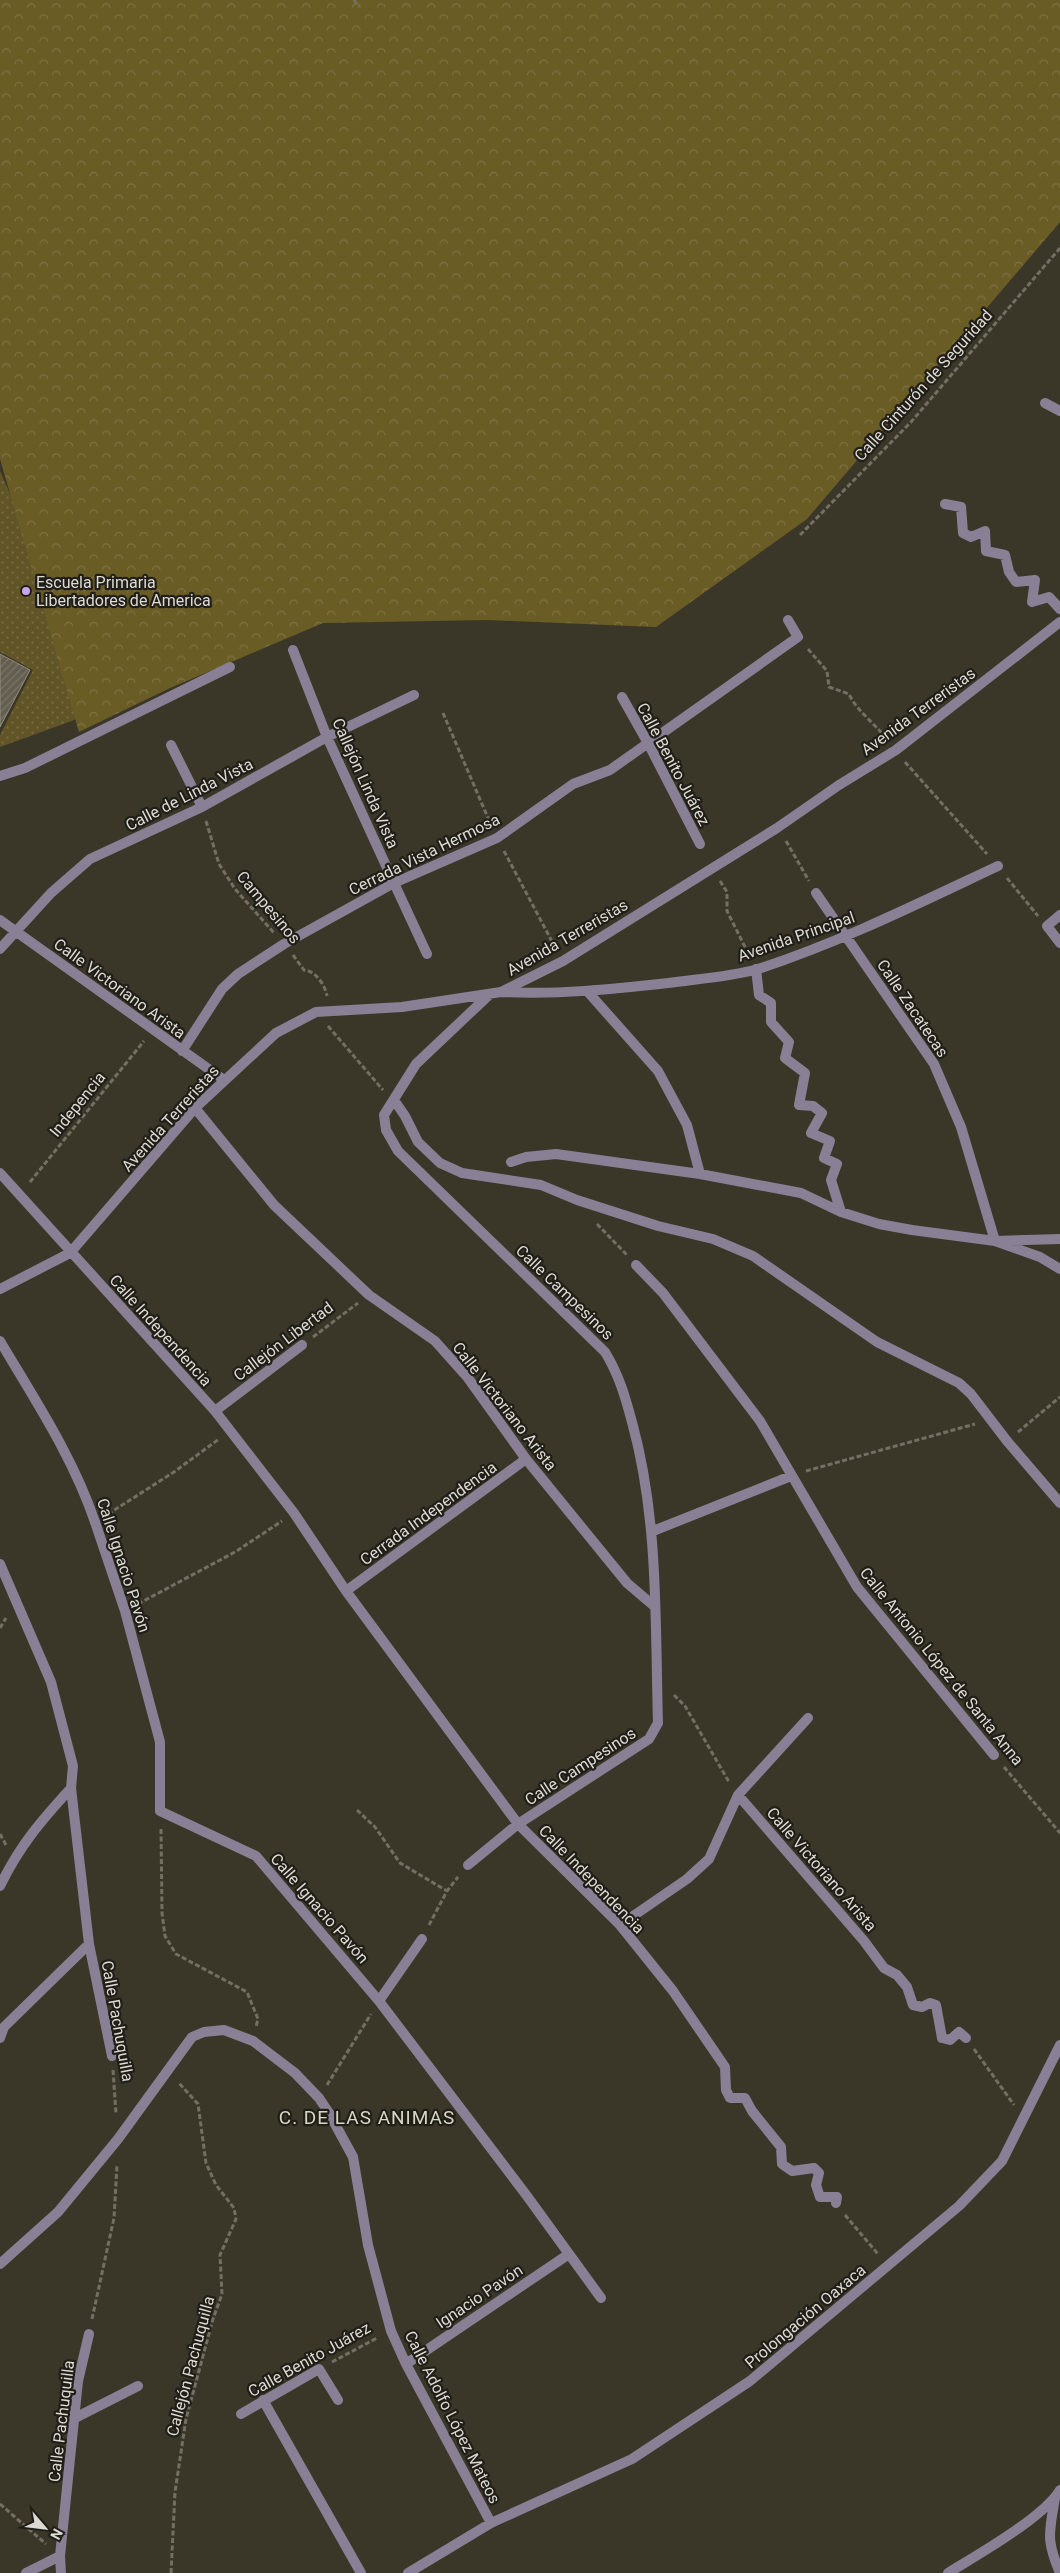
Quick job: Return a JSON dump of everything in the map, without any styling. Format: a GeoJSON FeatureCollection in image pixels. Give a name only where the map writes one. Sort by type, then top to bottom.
{"type":"FeatureCollection","features":[{"type":"Feature","properties":{"kind":"street"},"geometry":{"type":"LineString","coordinates":[[1045,403],[1060,411]]}},
{"type":"Feature","properties":{"kind":"street"},"geometry":{"type":"LineString","coordinates":[[945,504],[961,507],[963,533],[971,537],[985,531],[986,551],[1005,555],[1009,572],[1016,582],[1035,580],[1032,602],[1049,596],[1060,609]]}},
{"type":"Feature","properties":{"kind":"street"},"geometry":{"type":"LineString","coordinates":[[788,620],[798,637]]}},
{"type":"Feature","properties":{"kind":"street","name":"Avenida Terreristas"},"geometry":{"type":"LineString","coordinates":[[70,1253],[195,1108],[276,1033],[316,1012],[402,1007],[501,992],[563,960],[777,828],[839,785],[896,750],[1060,622]]}},
{"type":"Feature","properties":{"kind":"street","name":"Cerrada Vista Hermosa"},"geometry":{"type":"LineString","coordinates":[[182,1051],[222,989],[238,974],[284,944],[394,882],[497,838],[573,784],[610,770],[798,637]]}},
{"type":"Feature","properties":{"kind":"street","name":"Callejón Linda Vista"},"geometry":{"type":"LineString","coordinates":[[293,650],[327,738],[427,954]]}},
{"type":"Feature","properties":{"kind":"street"},"geometry":{"type":"LineString","coordinates":[[0,776],[25,768],[230,667]]}},
{"type":"Feature","properties":{"kind":"street","name":"Calle de Linda Vista"},"geometry":{"type":"LineString","coordinates":[[0,949],[51,894],[90,859],[202,807],[327,738],[414,695]]}},
{"type":"Feature","properties":{"kind":"street","name":"Calle Benito Juárez"},"geometry":{"type":"LineString","coordinates":[[622,697],[648,742],[700,844]]}},
{"type":"Feature","properties":{"kind":"street"},"geometry":{"type":"LineString","coordinates":[[171,745],[202,807]]}},
{"type":"Feature","properties":{"kind":"street","name":"Avenida Principal"},"geometry":{"type":"LineString","coordinates":[[501,992],[532,994],[588,992],[690,980],[756,969],[848,937],[998,866]]}},
{"type":"Feature","properties":{"kind":"street","name":"Calle Zacatecas"},"geometry":{"type":"LineString","coordinates":[[816,892],[934,1064],[961,1127],[995,1241]]}},
{"type":"Feature","properties":{"kind":"street"},"geometry":{"type":"LineString","coordinates":[[1060,915],[1046,926],[1060,943]]}},
{"type":"Feature","properties":{"kind":"street","name":"Calle Victoriano Arista"},"geometry":{"type":"LineString","coordinates":[[0,920],[224,1080]]}},
{"type":"Feature","properties":{"kind":"street"},"geometry":{"type":"LineString","coordinates":[[756,969],[759,995],[771,1004],[770,1022],[789,1042],[785,1058],[805,1073],[799,1106],[813,1106],[822,1113],[811,1133],[830,1141],[824,1158],[836,1164],[831,1180],[841,1212]]}},
{"type":"Feature","properties":{"kind":"street"},"geometry":{"type":"LineString","coordinates":[[588,992],[658,1070],[687,1125],[700,1174]]}},
{"type":"Feature","properties":{"kind":"street","name":"Calle Campesinos"},"geometry":{"type":"LineString","coordinates":[[468,1865],[518,1824],[649,1739],[658,1723],[653,1531],[639,1448],[619,1375],[605,1352],[398,1151],[386,1130],[384,1115],[416,1064],[490,994]]}},
{"type":"Feature","properties":{"kind":"street"},"geometry":{"type":"LineString","coordinates":[[394,1100],[405,1116],[418,1142],[440,1163],[468,1175],[541,1185],[577,1200],[649,1223],[713,1239],[753,1256],[877,1342],[959,1383],[971,1394],[1006,1442],[1060,1503]]}},
{"type":"Feature","properties":{"kind":"street","name":"Calle Victoriano Arista"},"geometry":{"type":"LineString","coordinates":[[195,1108],[274,1205],[369,1295],[435,1341],[468,1378],[526,1459],[627,1583],[654,1606]]}},
{"type":"Feature","properties":{"kind":"street"},"geometry":{"type":"LineString","coordinates":[[511,1162],[526,1157],[556,1154],[700,1174],[801,1193],[841,1212],[879,1224],[912,1230],[995,1241],[1060,1239]]}},
{"type":"Feature","properties":{"kind":"street","name":"Calle Independencia"},"geometry":{"type":"LineString","coordinates":[[0,1173],[70,1253],[215,1411],[294,1512],[346,1591],[518,1824],[620,1925],[673,1991],[725,2066],[726,2090],[730,2098],[745,2098],[752,2111],[781,2147],[782,2164],[792,2171],[814,2168],[819,2172],[816,2185],[820,2197],[837,2197],[836,2204]]}},
{"type":"Feature","properties":{"kind":"street"},"geometry":{"type":"LineString","coordinates":[[995,1241],[1040,1257],[1060,1269]]}},
{"type":"Feature","properties":{"kind":"street"},"geometry":{"type":"LineString","coordinates":[[0,1289],[70,1253]]}},
{"type":"Feature","properties":{"kind":"street","name":"Calle Antonio López de Santa Anna"},"geometry":{"type":"LineString","coordinates":[[636,1264],[663,1293],[760,1421],[857,1587],[994,1755]]}},
{"type":"Feature","properties":{"kind":"street","name":"Calle Ignacio Pavón"},"geometry":{"type":"LineString","coordinates":[[0,1341],[42,1410],[82,1485],[95,1522],[124,1611],[160,1742],[160,1811],[256,1856],[379,2001],[601,2298]]}},
{"type":"Feature","properties":{"kind":"street","name":"Callejón Libertad"},"geometry":{"type":"LineString","coordinates":[[215,1411],[302,1345]]}},
{"type":"Feature","properties":{"kind":"street","name":"Cerrada Independencia"},"geometry":{"type":"LineString","coordinates":[[346,1591],[526,1459]]}},
{"type":"Feature","properties":{"kind":"street"},"geometry":{"type":"LineString","coordinates":[[653,1531],[791,1476]]}},
{"type":"Feature","properties":{"kind":"street","name":"Calle Pachuquilla"},"geometry":{"type":"LineString","coordinates":[[0,1564],[51,1682],[73,1766],[71,1788],[89,1944],[112,2056]]}},
{"type":"Feature","properties":{"kind":"street"},"geometry":{"type":"LineString","coordinates":[[620,1925],[687,1879],[709,1859],[738,1795],[808,1718]]}},
{"type":"Feature","properties":{"kind":"street"},"geometry":{"type":"LineString","coordinates":[[0,1886],[14,1858],[30,1834],[71,1788]]}},
{"type":"Feature","properties":{"kind":"street","name":"Calle Victoriano Arista"},"geometry":{"type":"LineString","coordinates":[[738,1795],[864,1941],[884,1968],[896,1974],[907,1987],[913,2005],[922,2007],[930,2003],[936,2005],[942,2038],[950,2040],[959,2032],[966,2038]]}},
{"type":"Feature","properties":{"kind":"street"},"geometry":{"type":"LineString","coordinates":[[379,2001],[422,1939]]}},
{"type":"Feature","properties":{"kind":"street"},"geometry":{"type":"LineString","coordinates":[[0,2038],[4,2027],[89,1944]]}},
{"type":"Feature","properties":{"kind":"street","name":"Calle Adolfo López Mateos"},"geometry":{"type":"LineString","coordinates":[[0,2264],[58,2212],[118,2139],[192,2037],[204,2032],[224,2030],[253,2041],[295,2073],[319,2098],[353,2157],[368,2245],[391,2331],[406,2364],[491,2523],[408,2573]]}},
{"type":"Feature","properties":{"kind":"street","name":"Prolongación Oaxaca"},"geometry":{"type":"LineString","coordinates":[[491,2523],[632,2459],[750,2381],[889,2266],[959,2206],[1002,2162],[1060,2046]]}},
{"type":"Feature","properties":{"kind":"street","name":"Ignacio Pavón"},"geometry":{"type":"LineString","coordinates":[[406,2364],[569,2254]]}},
{"type":"Feature","properties":{"kind":"street","name":"Calle Pachuquilla"},"geometry":{"type":"LineString","coordinates":[[61,2573],[60,2556],[78,2381],[89,2334]]}},
{"type":"Feature","properties":{"kind":"street"},"geometry":{"type":"LineString","coordinates":[[319,2369],[338,2400]]}},
{"type":"Feature","properties":{"kind":"street","name":"Calle Benito Juárez"},"geometry":{"type":"LineString","coordinates":[[241,2414],[319,2369]]}},
{"type":"Feature","properties":{"kind":"street"},"geometry":{"type":"LineString","coordinates":[[75,2418],[138,2386]]}},
{"type":"Feature","properties":{"kind":"street"},"geometry":{"type":"LineString","coordinates":[[263,2400],[361,2573]]}},
{"type":"Feature","properties":{"kind":"street"},"geometry":{"type":"LineString","coordinates":[[948,2573],[1012,2532],[1058,2494]]}},
{"type":"Feature","properties":{"kind":"street"},"geometry":{"type":"LineString","coordinates":[[1058,2494],[1050,2528],[1049,2548],[1060,2573]]}},
{"type":"Feature","properties":{"kind":"street"},"geometry":{"type":"LineString","coordinates":[[26,2573],[60,2556]]}},
{"type":"Feature","properties":{"kind":"path"},"geometry":{"type":"LineString","coordinates":[[354,0],[359,7]]}},
{"type":"Feature","properties":{"kind":"path","name":"Calle Cinturón de Seguridad"},"geometry":{"type":"LineString","coordinates":[[800,535],[911,422],[1060,248]]}},
{"type":"Feature","properties":{"kind":"path"},"geometry":{"type":"LineString","coordinates":[[798,637],[827,671],[829,687],[849,694],[854,706],[871,720],[927,788]]}},
{"type":"Feature","properties":{"kind":"path"},"geometry":{"type":"LineString","coordinates":[[443,713],[497,838],[563,960]]}},
{"type":"Feature","properties":{"kind":"path","name":"Campesinos"},"geometry":{"type":"LineString","coordinates":[[202,807],[219,864],[235,889],[284,944],[304,970],[315,974],[327,992],[330,1011]]}},
{"type":"Feature","properties":{"kind":"path"},"geometry":{"type":"LineString","coordinates":[[777,828],[816,892]]}},
{"type":"Feature","properties":{"kind":"path"},"geometry":{"type":"LineString","coordinates":[[714,867],[718,878],[727,892],[727,911],[756,969]]}},
{"type":"Feature","properties":{"kind":"path"},"geometry":{"type":"LineString","coordinates":[[316,1012],[394,1100]]}},
{"type":"Feature","properties":{"kind":"path","name":"Indepencia"},"geometry":{"type":"LineString","coordinates":[[20,1194],[153,1030]]}},
{"type":"Feature","properties":{"kind":"path"},"geometry":{"type":"LineString","coordinates":[[596,1223],[636,1264]]}},
{"type":"Feature","properties":{"kind":"path","name":"Callejón Libertad"},"geometry":{"type":"LineString","coordinates":[[302,1345],[369,1295]]}},
{"type":"Feature","properties":{"kind":"path"},"geometry":{"type":"LineString","coordinates":[[1006,1442],[1060,1397]]}},
{"type":"Feature","properties":{"kind":"path"},"geometry":{"type":"LineString","coordinates":[[791,1476],[990,1420]]}},
{"type":"Feature","properties":{"kind":"path"},"geometry":{"type":"LineString","coordinates":[[95,1522],[174,1472],[230,1430]]}},
{"type":"Feature","properties":{"kind":"path"},"geometry":{"type":"LineString","coordinates":[[124,1611],[235,1552],[294,1512]]}},
{"type":"Feature","properties":{"kind":"path"},"geometry":{"type":"LineString","coordinates":[[657,1679],[685,1706],[722,1772],[738,1795]]}},
{"type":"Feature","properties":{"kind":"path","name":"Calle Antonio López de Santa Anna"},"geometry":{"type":"LineString","coordinates":[[994,1755],[1060,1833]]}},
{"type":"Feature","properties":{"kind":"path"},"geometry":{"type":"LineString","coordinates":[[357,1810],[375,1827],[400,1863],[447,1891]]}},
{"type":"Feature","properties":{"kind":"path"},"geometry":{"type":"LineString","coordinates":[[160,1811],[162,1914],[165,1936],[176,1954],[247,1992],[258,2019],[253,2041]]}},
{"type":"Feature","properties":{"kind":"path"},"geometry":{"type":"LineString","coordinates":[[422,1939],[447,1891],[468,1865]]}},
{"type":"Feature","properties":{"kind":"path"},"geometry":{"type":"LineString","coordinates":[[319,2098],[379,2001]]}},
{"type":"Feature","properties":{"kind":"path"},"geometry":{"type":"LineString","coordinates":[[966,2038],[1014,2105]]}},
{"type":"Feature","properties":{"kind":"path","name":"Calle Pachuquilla"},"geometry":{"type":"LineString","coordinates":[[89,2334],[114,2218],[118,2139],[112,2056]]}},
{"type":"Feature","properties":{"kind":"path","name":"Callejón Pachuquilla"},"geometry":{"type":"LineString","coordinates":[[167,2071],[198,2104],[206,2163],[216,2185],[234,2208],[236,2219],[220,2255],[222,2294],[186,2419],[175,2492],[171,2573]]}},
{"type":"Feature","properties":{"kind":"path"},"geometry":{"type":"LineString","coordinates":[[836,2204],[889,2266]]}},
{"type":"Feature","properties":{"kind":"path","name":"Calle Benito Juárez"},"geometry":{"type":"LineString","coordinates":[[319,2369],[391,2331]]}},
{"type":"Feature","properties":{"kind":"path"},"geometry":{"type":"LineString","coordinates":[[0,2504],[60,2556]]}},
{"type":"Feature","properties":{"kind":"shaded area","name":"Escuela Primaria Libertadores de America"},"geometry":{"type":"Polygon","coordinates":[[[0,471],[71,633],[99,711],[0,747],[0,735],[33,670],[0,652],[0,471]]]}},
{"type":"Feature","properties":{"kind":"green space"},"geometry":{"type":"Polygon","coordinates":[[[0,0],[1060,0],[1060,222],[807,519],[656,627],[487,620],[323,623],[170,688],[79,732],[0,459],[0,0]]]}},
{"type":"Feature","properties":{"kind":"building"},"geometry":{"type":"Polygon","coordinates":[[[0,654],[30,670],[0,727],[0,654]]]}},
{"type":"Feature","properties":{"kind":"place","name":"Escuela Primaria Libertadores de America"},"geometry":{"type":"Point","coordinates":[26,591]}},
{"type":"Feature","properties":{"kind":"district","name":"C. DE LAS ANIMAS"},"geometry":{"type":"Point","coordinates":[367,2117]}}]}
